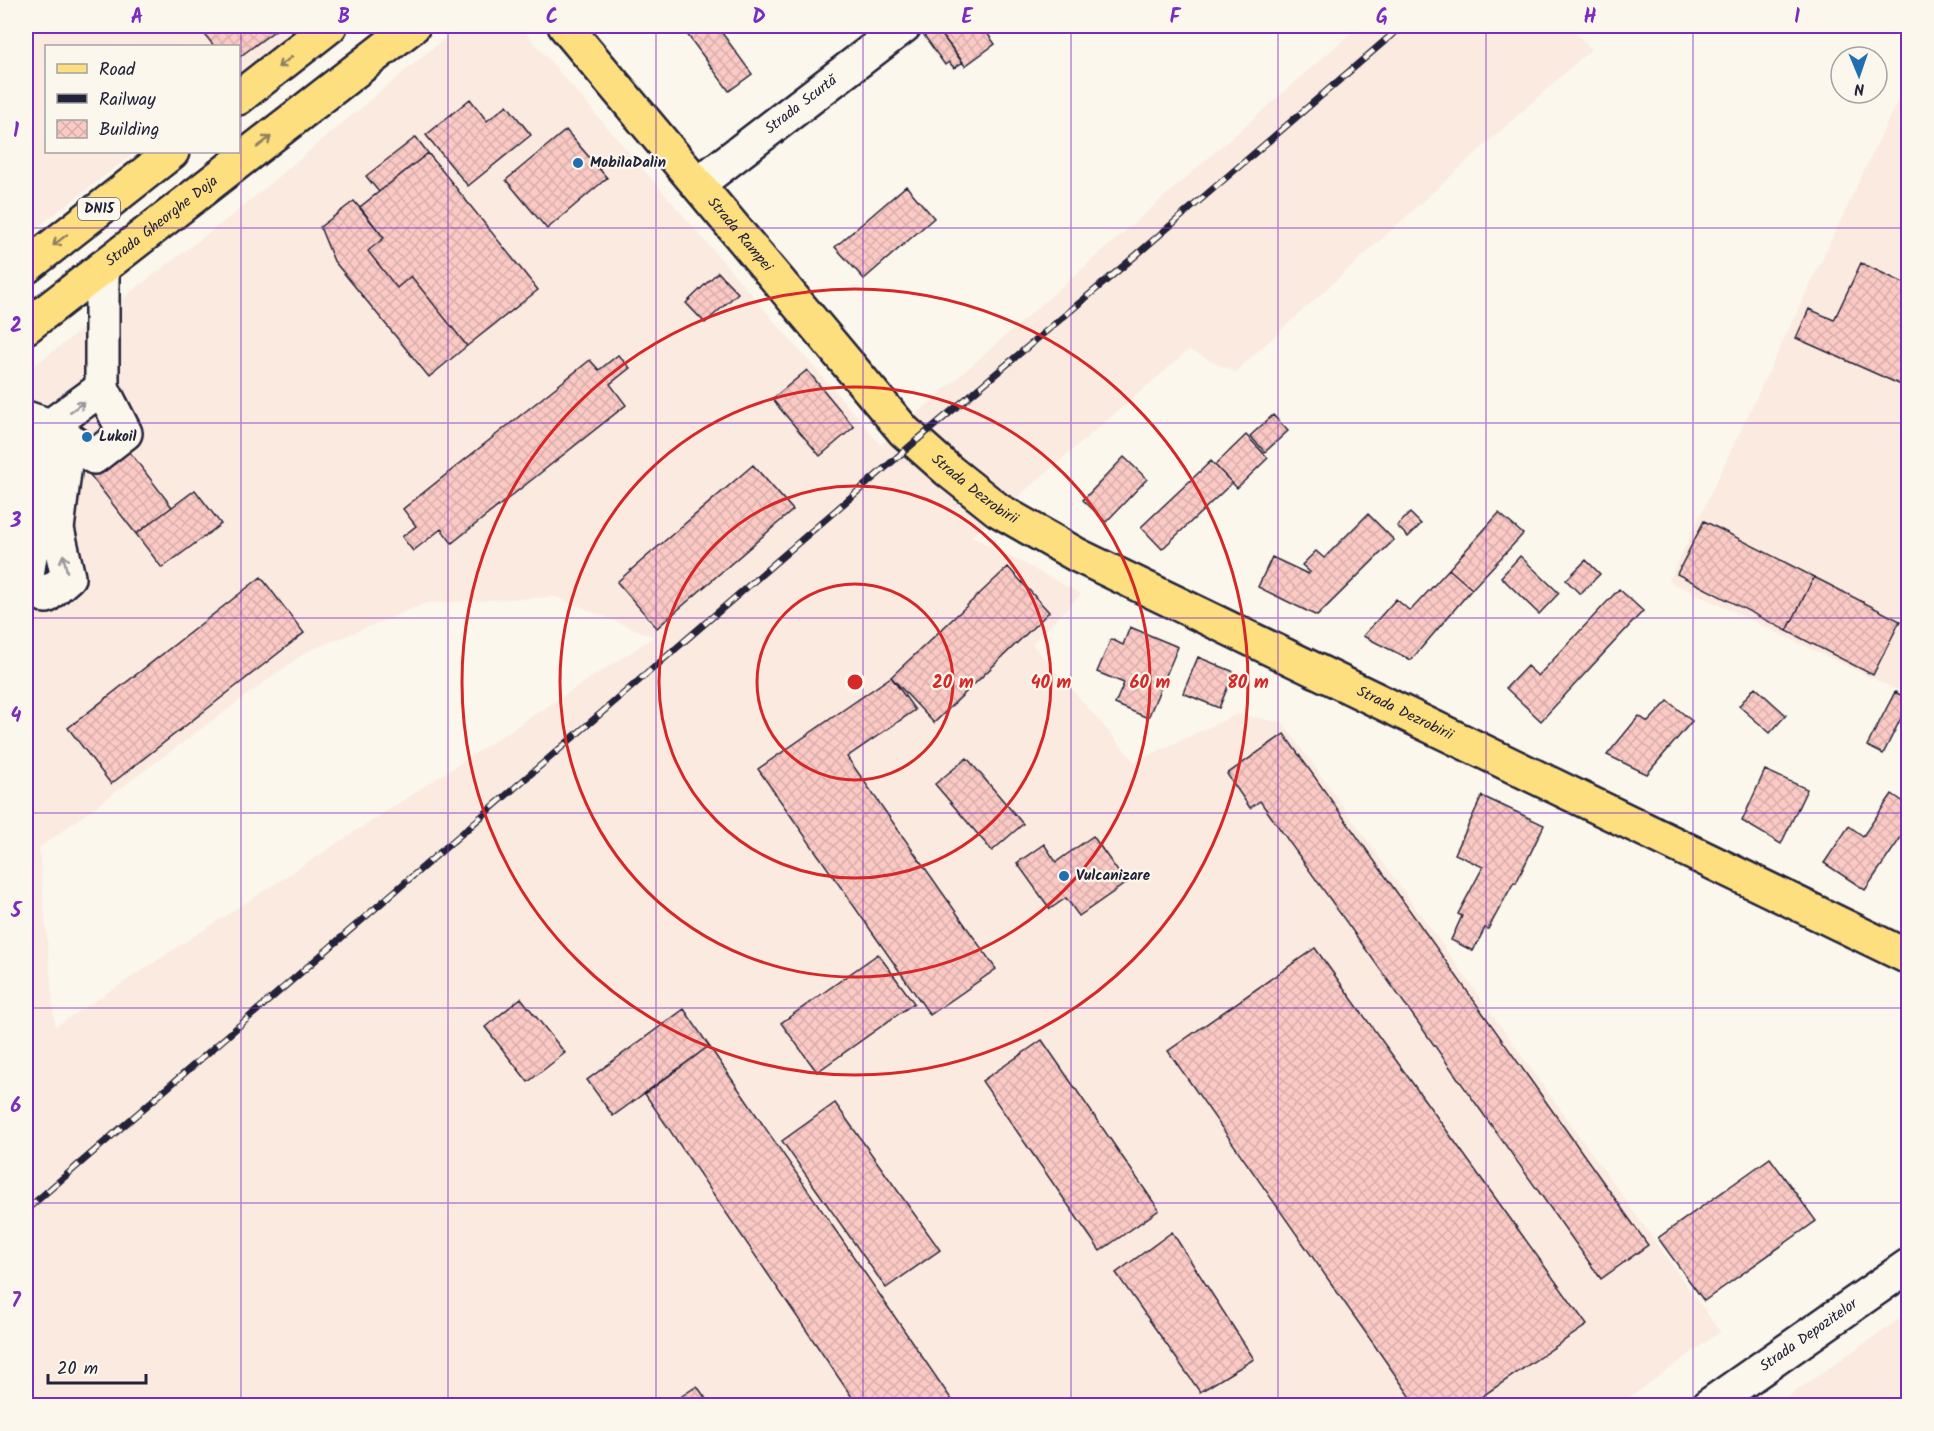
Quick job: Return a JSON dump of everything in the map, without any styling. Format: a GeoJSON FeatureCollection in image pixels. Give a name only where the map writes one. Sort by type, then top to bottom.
{"type":"FeatureCollection","features":[{"type":"Feature","properties":{"kind":"main road"},"geometry":{"type":"LineString","coordinates":[[240,96],[330,26]]}},
{"type":"Feature","properties":{"kind":"main road","name":"Strada Gheorghe Doja"},"geometry":{"type":"LineString","coordinates":[[26,327],[413,26]]}},
{"type":"Feature","properties":{"kind":"main road","name":"Strada Rampei"},"geometry":{"type":"LineString","coordinates":[[565,26],[904,431],[916,441]]}},
{"type":"Feature","properties":{"kind":"main road","name":"DN15"},"geometry":{"type":"LineString","coordinates":[[26,267],[171,153]]}},
{"type":"Feature","properties":{"kind":"main road","name":"Strada Dezrobirii"},"geometry":{"type":"LineString","coordinates":[[916,441],[998,510],[1077,555],[1908,957]]}},
{"type":"Feature","properties":{"kind":"street","name":"Strada Scurtă"},"geometry":{"type":"LineString","coordinates":[[698,184],[904,26]]}},
{"type":"Feature","properties":{"kind":"street"},"geometry":{"type":"LineString","coordinates":[[102,268],[102,388],[125,432],[94,457],[48,428],[102,388]]}},
{"type":"Feature","properties":{"kind":"street","name":"Strada Depozitelor"},"geometry":{"type":"LineString","coordinates":[[1708,1406],[1908,1266]]}},
{"type":"Feature","properties":{"kind":"shaded area"},"geometry":{"type":"Polygon","coordinates":[[[26,26],[299,26],[240,71],[240,45],[45,45],[45,153],[135,153],[26,236],[26,26]]]}},
{"type":"Feature","properties":{"kind":"shaded area"},"geometry":{"type":"Polygon","coordinates":[[[459,26],[520,26],[881,445],[1359,26],[1569,26],[1591,49],[1235,372],[1189,350],[972,536],[1081,594],[1032,644],[1135,762],[1237,714],[1283,723],[1720,1332],[1618,1406],[26,1406],[26,372],[235,213],[459,26]],[[556,597],[427,603],[306,652],[39,848],[55,1027],[654,637],[556,597]]]}},
{"type":"Feature","properties":{"kind":"shaded area"},"geometry":{"type":"Polygon","coordinates":[[[1904,87],[1908,88],[1908,695],[1669,581],[1904,87]]]}},
{"type":"Feature","properties":{"kind":"shaded area"},"geometry":{"type":"Polygon","coordinates":[[[1908,1313],[1908,1405],[1776,1405],[1908,1313]]]}},
{"type":"Feature","properties":{"kind":"building"},"geometry":{"type":"Polygon","coordinates":[[[198,26],[281,26],[240,57],[240,45],[213,45],[198,26]]]}},
{"type":"Feature","properties":{"kind":"building"},"geometry":{"type":"Polygon","coordinates":[[[681,26],[717,26],[752,74],[729,91],[681,26]]]}},
{"type":"Feature","properties":{"kind":"building"},"geometry":{"type":"Polygon","coordinates":[[[935,26],[963,62],[954,68],[949,62],[945,65],[923,34],[935,26]]]}},
{"type":"Feature","properties":{"kind":"building"},"geometry":{"type":"Polygon","coordinates":[[[935,26],[968,26],[971,29],[982,26],[995,44],[965,66],[935,26]]]}},
{"type":"Feature","properties":{"kind":"building"},"geometry":{"type":"Polygon","coordinates":[[[470,99],[487,121],[507,105],[531,135],[468,186],[426,135],[470,99]]]}},
{"type":"Feature","properties":{"kind":"building"},"geometry":{"type":"Polygon","coordinates":[[[566,130],[607,178],[547,229],[506,180],[566,130]]]}},
{"type":"Feature","properties":{"kind":"building"},"geometry":{"type":"Polygon","coordinates":[[[416,137],[428,153],[379,192],[366,176],[416,137]]]}},
{"type":"Feature","properties":{"kind":"building"},"geometry":{"type":"Polygon","coordinates":[[[428,153],[538,290],[467,346],[411,276],[397,288],[368,251],[384,238],[360,207],[428,153]]]}},
{"type":"Feature","properties":{"kind":"building"},"geometry":{"type":"Polygon","coordinates":[[[906,186],[934,218],[864,279],[835,247],[906,186]]]}},
{"type":"Feature","properties":{"kind":"building"},"geometry":{"type":"Polygon","coordinates":[[[354,201],[384,238],[368,251],[397,288],[411,276],[467,346],[429,377],[334,261],[320,227],[354,201]]]}},
{"type":"Feature","properties":{"kind":"building"},"geometry":{"type":"Polygon","coordinates":[[[1861,263],[1908,285],[1908,388],[1796,338],[1809,309],[1834,320],[1861,263]]]}},
{"type":"Feature","properties":{"kind":"building"},"geometry":{"type":"Polygon","coordinates":[[[718,272],[738,293],[705,323],[686,303],[718,272]]]}},
{"type":"Feature","properties":{"kind":"building"},"geometry":{"type":"Polygon","coordinates":[[[618,355],[630,368],[610,384],[626,405],[452,543],[441,529],[413,551],[402,537],[416,526],[403,509],[590,360],[599,370],[618,355]]]}},
{"type":"Feature","properties":{"kind":"building"},"geometry":{"type":"Polygon","coordinates":[[[807,370],[854,427],[820,456],[772,399],[807,370]]]}},
{"type":"Feature","properties":{"kind":"building"},"geometry":{"type":"Polygon","coordinates":[[[1273,415],[1288,431],[1265,452],[1250,436],[1273,415]]]}},
{"type":"Feature","properties":{"kind":"building"},"geometry":{"type":"Polygon","coordinates":[[[112,429],[172,507],[136,534],[76,457],[112,429]]]}},
{"type":"Feature","properties":{"kind":"building"},"geometry":{"type":"Polygon","coordinates":[[[1246,435],[1268,458],[1237,488],[1215,465],[1246,435]]]}},
{"type":"Feature","properties":{"kind":"building"},"geometry":{"type":"Polygon","coordinates":[[[1124,457],[1147,479],[1106,522],[1083,500],[1124,457]]]}},
{"type":"Feature","properties":{"kind":"building"},"geometry":{"type":"Polygon","coordinates":[[[1211,461],[1232,483],[1162,549],[1141,527],[1211,461]]]}},
{"type":"Feature","properties":{"kind":"building"},"geometry":{"type":"Polygon","coordinates":[[[753,465],[793,510],[657,628],[617,582],[753,465]]]}},
{"type":"Feature","properties":{"kind":"building"},"geometry":{"type":"Polygon","coordinates":[[[195,490],[221,524],[162,568],[136,534],[195,490]]]}},
{"type":"Feature","properties":{"kind":"building"},"geometry":{"type":"Polygon","coordinates":[[[1410,513],[1421,524],[1408,537],[1397,526],[1410,513]]]}},
{"type":"Feature","properties":{"kind":"building"},"geometry":{"type":"Polygon","coordinates":[[[1499,513],[1523,534],[1472,589],[1449,569],[1499,513]]]}},
{"type":"Feature","properties":{"kind":"building"},"geometry":{"type":"Polygon","coordinates":[[[1368,514],[1394,540],[1317,616],[1258,587],[1272,557],[1308,574],[1310,572],[1302,565],[1316,551],[1324,558],[1368,514]]]}},
{"type":"Feature","properties":{"kind":"building"},"geometry":{"type":"Polygon","coordinates":[[[1704,521],[1814,577],[1787,631],[1677,574],[1704,521]]]}},
{"type":"Feature","properties":{"kind":"building"},"geometry":{"type":"Polygon","coordinates":[[[1520,556],[1559,593],[1539,614],[1501,577],[1520,556]]]}},
{"type":"Feature","properties":{"kind":"building"},"geometry":{"type":"Polygon","coordinates":[[[1586,560],[1600,574],[1580,594],[1566,580],[1586,560]]]}},
{"type":"Feature","properties":{"kind":"building"},"geometry":{"type":"Polygon","coordinates":[[[1008,567],[1049,612],[934,723],[891,677],[1008,567]]]}},
{"type":"Feature","properties":{"kind":"building"},"geometry":{"type":"Polygon","coordinates":[[[1449,569],[1472,589],[1411,660],[1363,636],[1396,599],[1410,611],[1449,569]]]}},
{"type":"Feature","properties":{"kind":"building"},"geometry":{"type":"Polygon","coordinates":[[[261,577],[304,633],[111,784],[68,728],[261,577]]]}},
{"type":"Feature","properties":{"kind":"building"},"geometry":{"type":"Polygon","coordinates":[[[1814,577],[1900,621],[1873,675],[1787,631],[1814,577]]]}},
{"type":"Feature","properties":{"kind":"building"},"geometry":{"type":"Polygon","coordinates":[[[1619,589],[1643,611],[1541,721],[1506,688],[1527,666],[1538,676],[1619,589]]]}},
{"type":"Feature","properties":{"kind":"building"},"geometry":{"type":"Polygon","coordinates":[[[1130,627],[1178,647],[1148,718],[1115,704],[1124,683],[1097,672],[1111,639],[1123,645],[1130,627]]]}},
{"type":"Feature","properties":{"kind":"building"},"geometry":{"type":"Polygon","coordinates":[[[1198,657],[1234,672],[1219,708],[1183,693],[1198,657]]]}},
{"type":"Feature","properties":{"kind":"building"},"geometry":{"type":"Polygon","coordinates":[[[891,677],[915,710],[847,757],[996,969],[930,1015],[758,769],[891,677]]]}},
{"type":"Feature","properties":{"kind":"building"},"geometry":{"type":"Polygon","coordinates":[[[1755,687],[1786,715],[1770,733],[1739,706],[1755,687]]]}},
{"type":"Feature","properties":{"kind":"building"},"geometry":{"type":"Polygon","coordinates":[[[1895,692],[1908,699],[1908,704],[1883,754],[1867,746],[1895,692]]]}},
{"type":"Feature","properties":{"kind":"building"},"geometry":{"type":"Polygon","coordinates":[[[1668,701],[1692,721],[1647,774],[1607,755],[1639,716],[1648,722],[1668,701]]]}},
{"type":"Feature","properties":{"kind":"building"},"geometry":{"type":"Polygon","coordinates":[[[1284,734],[1648,1245],[1601,1279],[1260,801],[1250,808],[1227,774],[1284,734]]]}},
{"type":"Feature","properties":{"kind":"building"},"geometry":{"type":"Polygon","coordinates":[[[967,758],[1023,824],[992,851],[935,784],[967,758]]]}},
{"type":"Feature","properties":{"kind":"building"},"geometry":{"type":"Polygon","coordinates":[[[1765,770],[1807,789],[1781,844],[1742,821],[1765,770]]]}},
{"type":"Feature","properties":{"kind":"building"},"geometry":{"type":"Polygon","coordinates":[[[1892,794],[1908,805],[1908,827],[1865,890],[1824,863],[1849,826],[1863,836],[1892,794]]]}},
{"type":"Feature","properties":{"kind":"building"},"geometry":{"type":"Polygon","coordinates":[[[1482,796],[1544,825],[1516,883],[1514,882],[1473,951],[1451,940],[1462,916],[1458,914],[1483,867],[1455,854],[1482,796]]]}},
{"type":"Feature","properties":{"kind":"building"},"geometry":{"type":"Polygon","coordinates":[[[1093,836],[1126,883],[1079,916],[1066,898],[1050,909],[1017,863],[1044,844],[1056,862],[1093,836]]]}},
{"type":"Feature","properties":{"kind":"building"},"geometry":{"type":"Polygon","coordinates":[[[1315,948],[1587,1325],[1468,1406],[1417,1406],[1168,1051],[1315,948]]]}},
{"type":"Feature","properties":{"kind":"building"},"geometry":{"type":"Polygon","coordinates":[[[878,954],[914,1003],[817,1072],[781,1023],[878,954]]]}},
{"type":"Feature","properties":{"kind":"building"},"geometry":{"type":"Polygon","coordinates":[[[521,998],[565,1053],[528,1082],[485,1027],[521,998]]]}},
{"type":"Feature","properties":{"kind":"building"},"geometry":{"type":"Polygon","coordinates":[[[684,1009],[709,1046],[613,1116],[587,1080],[684,1009]]]}},
{"type":"Feature","properties":{"kind":"building"},"geometry":{"type":"Polygon","coordinates":[[[1042,1040],[1159,1210],[1100,1251],[982,1081],[1042,1040]]]}},
{"type":"Feature","properties":{"kind":"building"},"geometry":{"type":"Polygon","coordinates":[[[709,1046],[956,1406],[858,1406],[645,1094],[709,1046]]]}},
{"type":"Feature","properties":{"kind":"building"},"geometry":{"type":"Polygon","coordinates":[[[835,1103],[940,1250],[886,1288],[782,1141],[835,1103]]]}},
{"type":"Feature","properties":{"kind":"building"},"geometry":{"type":"Polygon","coordinates":[[[1770,1158],[1816,1221],[1704,1301],[1658,1238],[1770,1158]]]}},
{"type":"Feature","properties":{"kind":"building"},"geometry":{"type":"Polygon","coordinates":[[[1172,1232],[1254,1359],[1200,1392],[1116,1273],[1172,1232]]]}},
{"type":"Feature","properties":{"kind":"building"},"geometry":{"type":"Polygon","coordinates":[[[697,1386],[711,1406],[667,1406],[697,1386]]]}},
{"type":"Feature","properties":{"kind":"railway"},"geometry":{"type":"LineString","coordinates":[[26,1210],[916,441],[1402,26]]}},
{"type":"Feature","properties":{"kind":"place","name":"MobilaDalin"},"geometry":{"type":"Point","coordinates":[578,163]}},
{"type":"Feature","properties":{"kind":"place","name":"Lukoil"},"geometry":{"type":"Point","coordinates":[87,437]}},
{"type":"Feature","properties":{"kind":"place","name":"Vulcanizare"},"geometry":{"type":"Point","coordinates":[1064,876]}}]}
